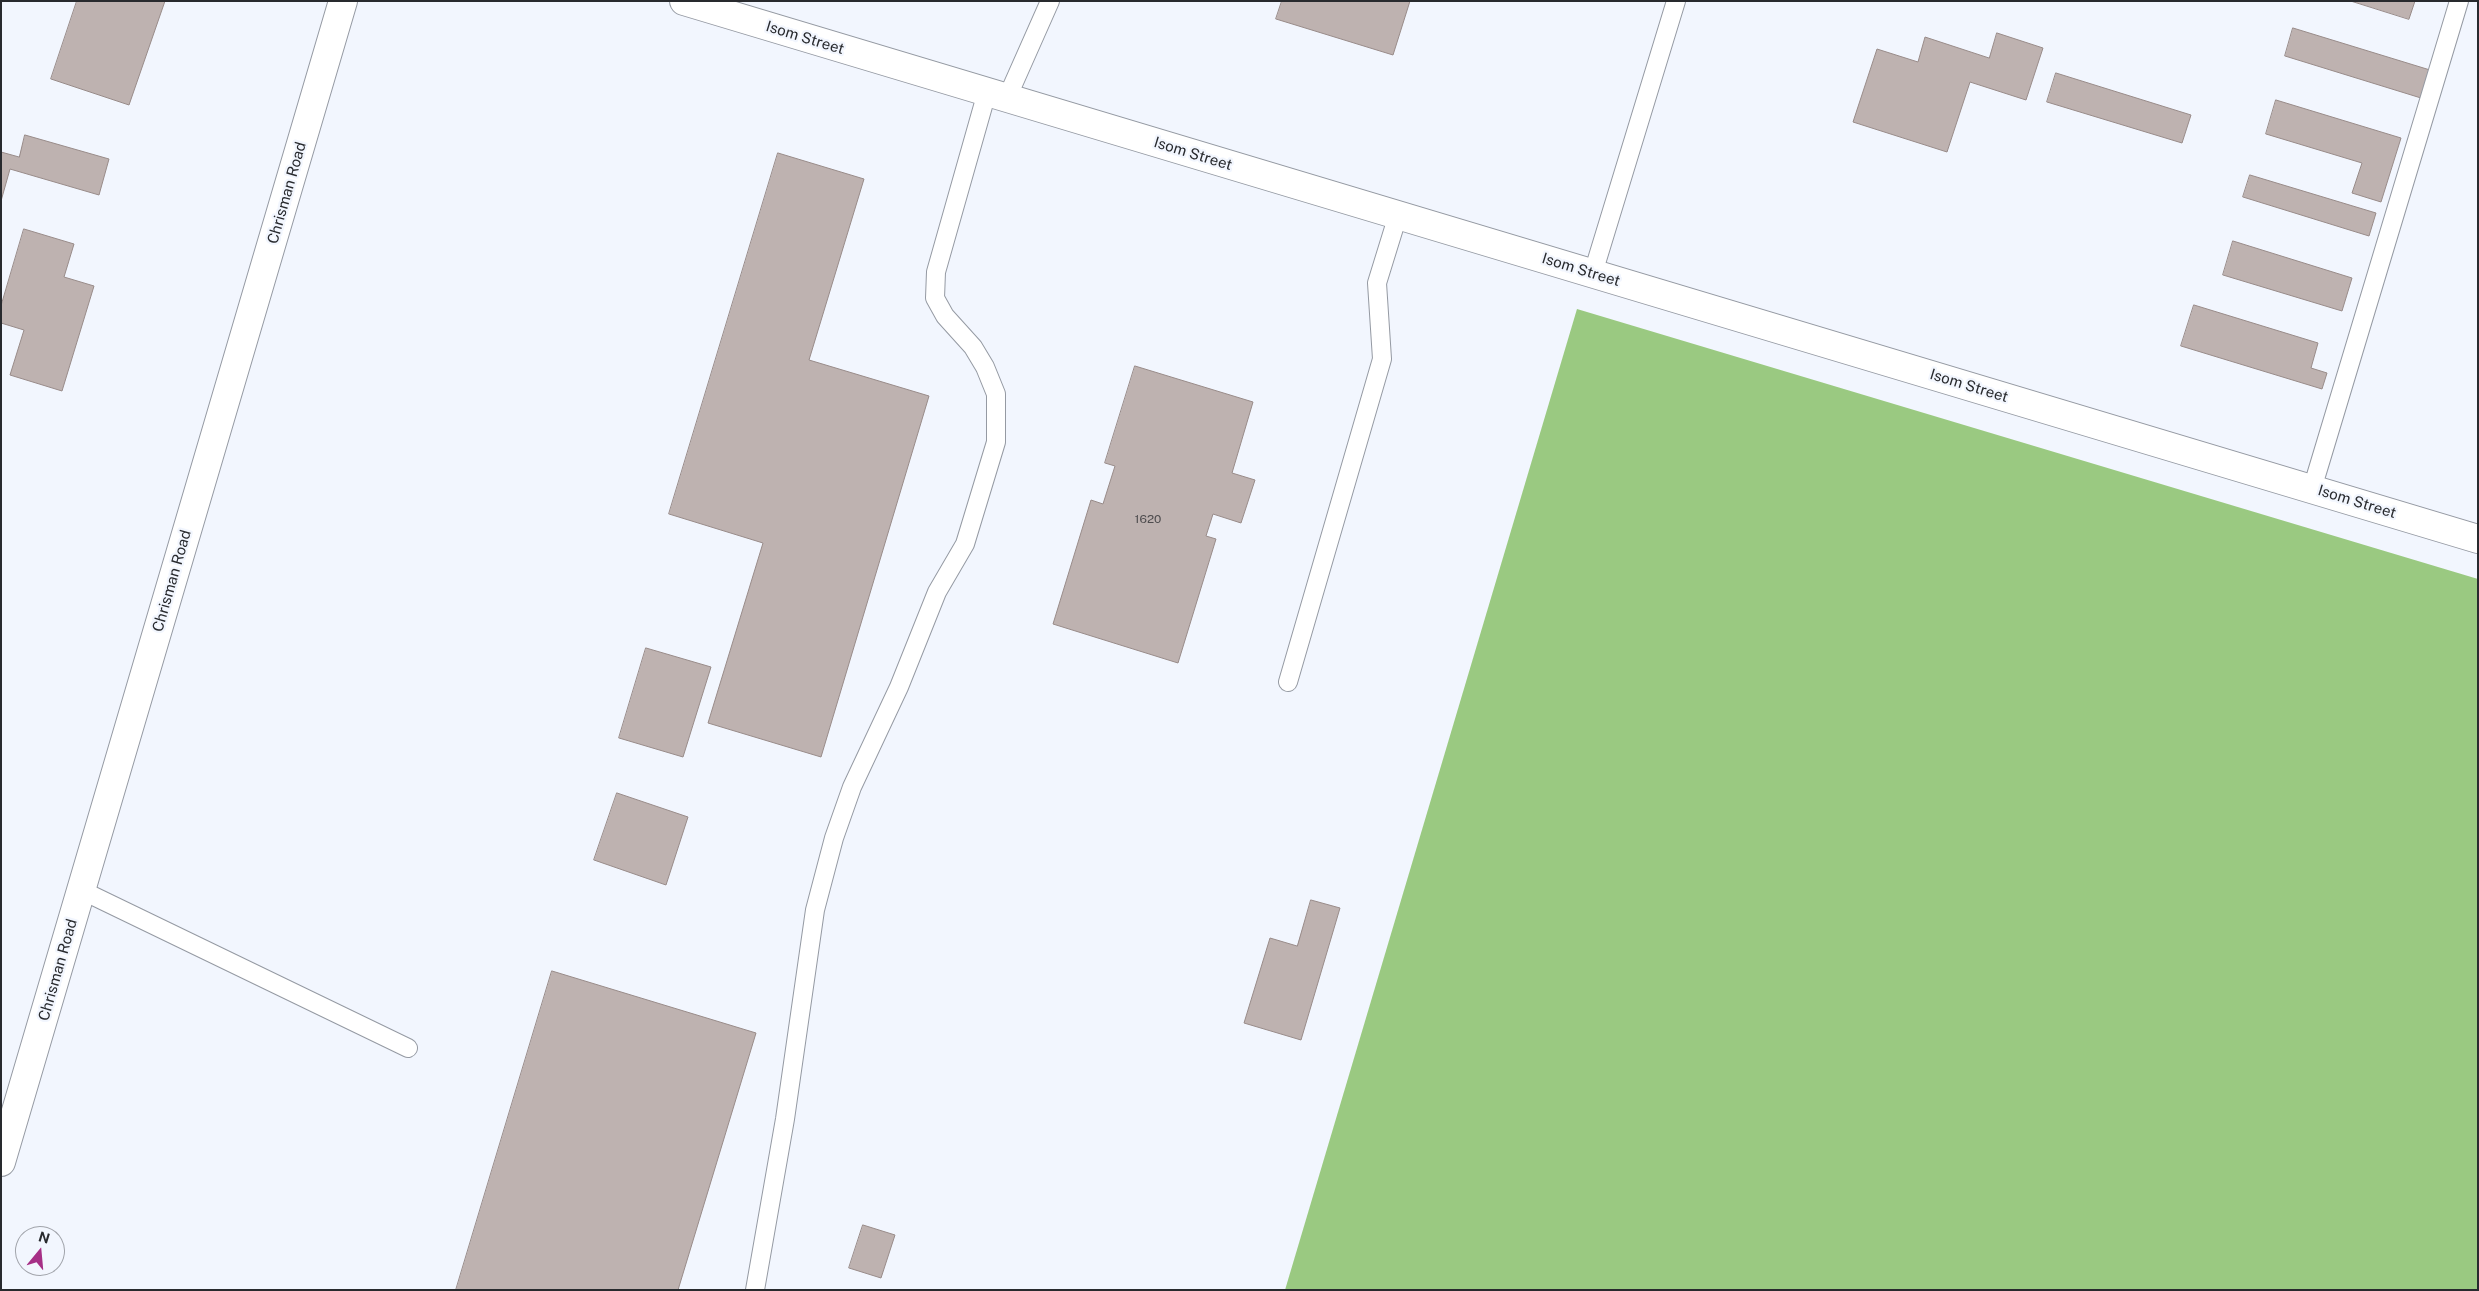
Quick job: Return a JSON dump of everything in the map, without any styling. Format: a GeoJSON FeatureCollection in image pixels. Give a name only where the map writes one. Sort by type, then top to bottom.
{"type":"FeatureCollection","features":[{"type":"Feature","properties":{"kind":"street","name":"Chrisman Road"},"geometry":{"type":"LineString","coordinates":[[1,1162],[344,1]]}},
{"type":"Feature","properties":{"kind":"street","name":"Isom Street"},"geometry":{"type":"LineString","coordinates":[[684,1],[2478,539]]}},
{"type":"Feature","properties":{"kind":"lane"},"geometry":{"type":"LineString","coordinates":[[755,1290],[785,1119],[815,910],[834,838],[852,787],[900,686],[937,592],[965,544],[996,442],[996,394],[986,367],[973,347],[945,316],[936,298],[936,272],[997,95],[1050,1]]}},
{"type":"Feature","properties":{"kind":"lane"},"geometry":{"type":"LineString","coordinates":[[1593,273],[1676,1]]}},
{"type":"Feature","properties":{"kind":"lane"},"geometry":{"type":"LineString","coordinates":[[2312,489],[2459,1]]}},
{"type":"Feature","properties":{"kind":"lane"},"geometry":{"type":"LineString","coordinates":[[1288,682],[1382,358],[1378,282],[1398,215]]}},
{"type":"Feature","properties":{"kind":"lane"},"geometry":{"type":"LineString","coordinates":[[81,890],[408,1048]]}},
{"type":"Feature","properties":{"kind":"green space"},"geometry":{"type":"Polygon","coordinates":[[[1577,309],[2478,579],[2478,1290],[1285,1290],[1577,309]]]}},
{"type":"Feature","properties":{"kind":"building"},"geometry":{"type":"Polygon","coordinates":[[[77,1],[165,1],[129,105],[51,79],[77,1]]]}},
{"type":"Feature","properties":{"kind":"building"},"geometry":{"type":"Polygon","coordinates":[[[1282,1],[1410,1],[1393,55],[1276,19],[1282,1]]]}},
{"type":"Feature","properties":{"kind":"building"},"geometry":{"type":"Polygon","coordinates":[[[2351,1],[2415,1],[2409,19],[2351,1]]]}},
{"type":"Feature","properties":{"kind":"building"},"geometry":{"type":"Polygon","coordinates":[[[2293,28],[2430,70],[2421,98],[2285,56],[2293,28]]]}},
{"type":"Feature","properties":{"kind":"building"},"geometry":{"type":"Polygon","coordinates":[[[1997,33],[2043,48],[2026,100],[1970,82],[1947,152],[1853,122],[1877,49],[1918,62],[1925,37],[1989,58],[1997,33]]]}},
{"type":"Feature","properties":{"kind":"building"},"geometry":{"type":"Polygon","coordinates":[[[2056,73],[2191,115],[2182,143],[2047,102],[2056,73]]]}},
{"type":"Feature","properties":{"kind":"building"},"geometry":{"type":"Polygon","coordinates":[[[2276,100],[2401,138],[2381,202],[2352,193],[2362,163],[2266,134],[2276,100]]]}},
{"type":"Feature","properties":{"kind":"building"},"geometry":{"type":"Polygon","coordinates":[[[25,135],[109,159],[99,195],[10,169],[1,201],[1,152],[19,157],[25,135]]]}},
{"type":"Feature","properties":{"kind":"building"},"geometry":{"type":"Polygon","coordinates":[[[778,153],[864,179],[809,360],[929,396],[821,757],[708,723],[763,543],[669,514],[778,153]]]}},
{"type":"Feature","properties":{"kind":"building"},"geometry":{"type":"Polygon","coordinates":[[[2250,175],[2376,213],[2369,236],[2243,197],[2250,175]]]}},
{"type":"Feature","properties":{"kind":"building"},"geometry":{"type":"Polygon","coordinates":[[[24,229],[74,244],[64,277],[94,286],[62,391],[10,375],[24,330],[1,323],[1,306],[24,229]]]}},
{"type":"Feature","properties":{"kind":"building"},"geometry":{"type":"Polygon","coordinates":[[[2233,241],[2352,278],[2342,311],[2223,275],[2233,241]]]}},
{"type":"Feature","properties":{"kind":"building"},"geometry":{"type":"Polygon","coordinates":[[[2194,305],[2318,343],[2311,368],[2327,373],[2322,389],[2181,346],[2194,305]]]}},
{"type":"Feature","properties":{"kind":"building"},"geometry":{"type":"Polygon","coordinates":[[[1135,366],[1253,402],[1232,473],[1255,480],[1241,523],[1213,514],[1206,536],[1216,539],[1178,663],[1053,624],[1091,500],[1103,504],[1115,466],[1105,463],[1135,366]]]}},
{"type":"Feature","properties":{"kind":"building"},"geometry":{"type":"Polygon","coordinates":[[[646,648],[711,667],[683,757],[619,738],[646,648]]]}},
{"type":"Feature","properties":{"kind":"building"},"geometry":{"type":"Polygon","coordinates":[[[617,793],[688,817],[666,885],[594,860],[617,793]]]}},
{"type":"Feature","properties":{"kind":"building"},"geometry":{"type":"Polygon","coordinates":[[[1311,900],[1340,908],[1301,1040],[1244,1023],[1270,938],[1297,946],[1311,900]]]}},
{"type":"Feature","properties":{"kind":"building"},"geometry":{"type":"Polygon","coordinates":[[[552,971],[756,1033],[678,1290],[456,1290],[552,971]]]}},
{"type":"Feature","properties":{"kind":"building"},"geometry":{"type":"Polygon","coordinates":[[[863,1225],[895,1235],[881,1278],[849,1268],[863,1225]]]}}]}
